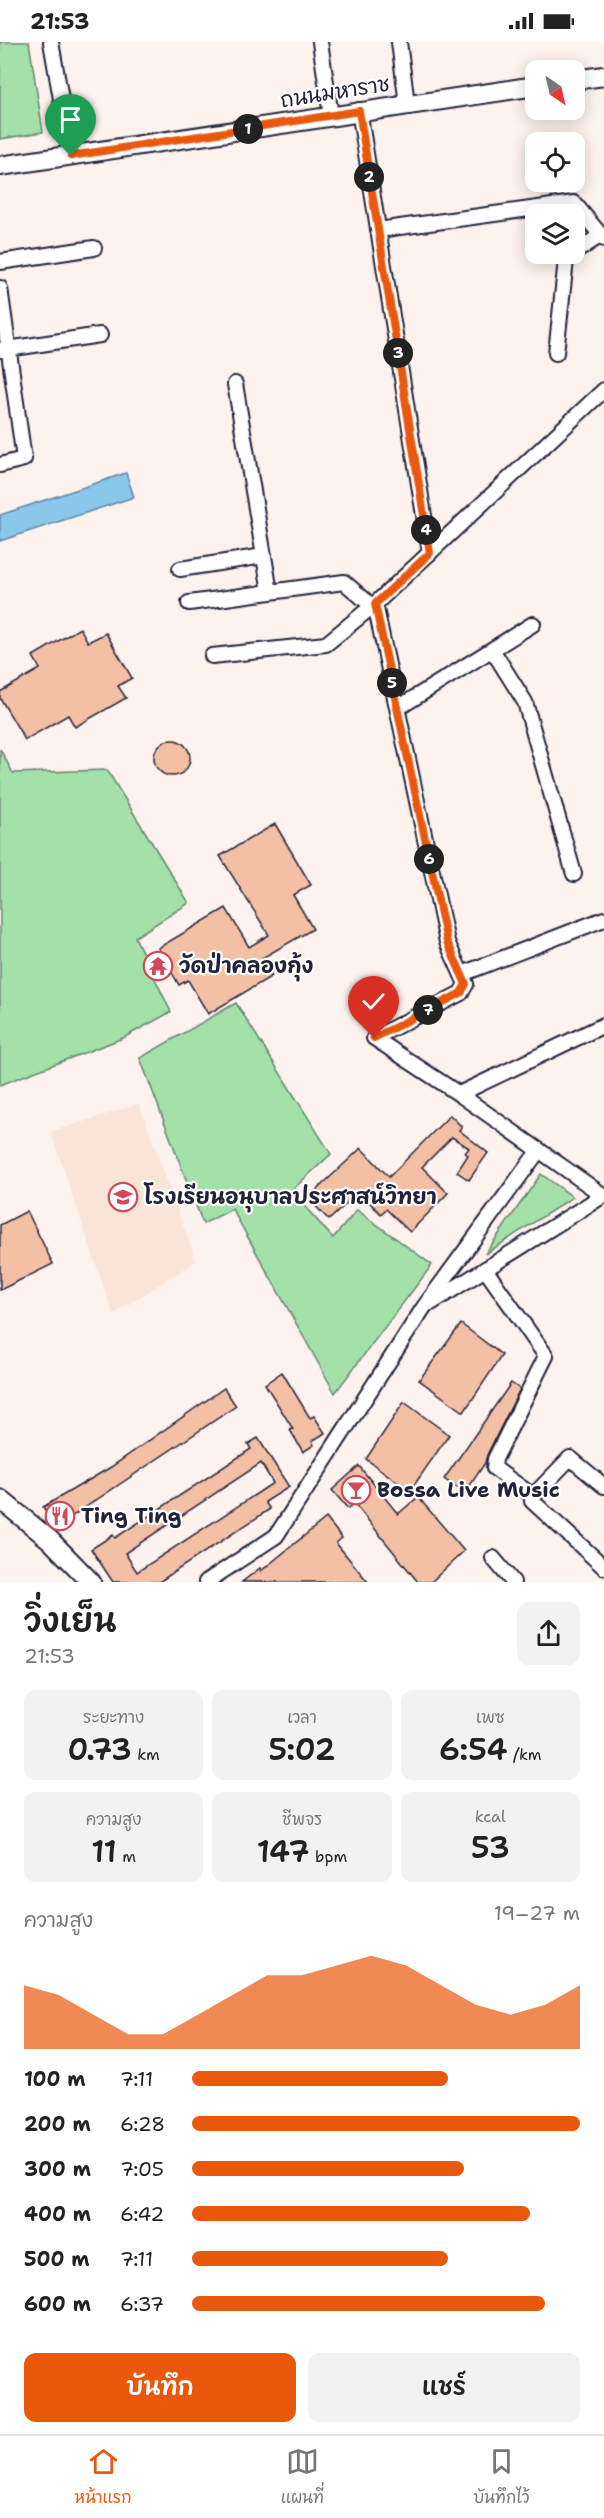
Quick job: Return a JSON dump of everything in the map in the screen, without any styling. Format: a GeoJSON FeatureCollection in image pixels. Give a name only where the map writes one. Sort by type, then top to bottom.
{"type":"FeatureCollection","features":[{"type":"Feature","properties":{"kind":"street"},"geometry":{"type":"LineString","coordinates":[[51,42],[71,156]]}},
{"type":"Feature","properties":{"kind":"street"},"geometry":{"type":"LineString","coordinates":[[320,42],[331,116]]}},
{"type":"Feature","properties":{"kind":"street"},"geometry":{"type":"LineString","coordinates":[[399,42],[407,104]]}},
{"type":"Feature","properties":{"kind":"street"},"geometry":{"type":"LineString","coordinates":[[585,79],[604,76]]}},
{"type":"Feature","properties":{"kind":"street","name":"ถนนมหาราช"},"geometry":{"type":"LineString","coordinates":[[0,166],[525,88]]}},
{"type":"Feature","properties":{"kind":"street"},"geometry":{"type":"LineString","coordinates":[[359,111],[430,553]]}},
{"type":"Feature","properties":{"kind":"street"},"geometry":{"type":"LineString","coordinates":[[378,230],[574,203],[602,237],[585,247]]}},
{"type":"Feature","properties":{"kind":"street"},"geometry":{"type":"LineString","coordinates":[[0,262],[94,248]]}},
{"type":"Feature","properties":{"kind":"street"},"geometry":{"type":"LineString","coordinates":[[556,353],[566,264]]}},
{"type":"Feature","properties":{"kind":"street"},"geometry":{"type":"LineString","coordinates":[[0,288],[4,350],[24,459],[0,465]]}},
{"type":"Feature","properties":{"kind":"street"},"geometry":{"type":"LineString","coordinates":[[4,350],[100,335]]}},
{"type":"Feature","properties":{"kind":"street"},"geometry":{"type":"LineString","coordinates":[[235,384],[270,592]]}},
{"type":"Feature","properties":{"kind":"street"},"geometry":{"type":"LineString","coordinates":[[212,656],[326,644],[374,605],[604,390]]}},
{"type":"Feature","properties":{"kind":"street"},"geometry":{"type":"LineString","coordinates":[[180,569],[264,556]]}},
{"type":"Feature","properties":{"kind":"street"},"geometry":{"type":"LineString","coordinates":[[189,603],[344,582],[374,605],[447,942],[466,984],[461,993],[374,1038],[459,1094],[603,1195],[424,1307]]}},
{"type":"Feature","properties":{"kind":"street"},"geometry":{"type":"LineString","coordinates":[[398,708],[533,624]]}},
{"type":"Feature","properties":{"kind":"street"},"geometry":{"type":"LineString","coordinates":[[493,651],[525,702],[574,874]]}},
{"type":"Feature","properties":{"kind":"street"},"geometry":{"type":"LineString","coordinates":[[462,974],[604,919]]}},
{"type":"Feature","properties":{"kind":"street"},"geometry":{"type":"LineString","coordinates":[[459,1094],[604,1025]]}},
{"type":"Feature","properties":{"kind":"street"},"geometry":{"type":"LineString","coordinates":[[206,1582],[276,1536],[424,1307],[539,1150]]}},
{"type":"Feature","properties":{"kind":"street"},"geometry":{"type":"LineString","coordinates":[[485,1269],[546,1356],[495,1459],[494,1468],[533,1496]]}},
{"type":"Feature","properties":{"kind":"street"},"geometry":{"type":"LineString","coordinates":[[604,1486],[570,1458],[533,1496],[532,1501],[604,1567]]}},
{"type":"Feature","properties":{"kind":"street"},"geometry":{"type":"LineString","coordinates":[[0,1499],[50,1540],[91,1582]]}},
{"type":"Feature","properties":{"kind":"street"},"geometry":{"type":"LineString","coordinates":[[493,1558],[513,1582]]}},
{"type":"Feature","properties":{"kind":"shaded area","name":"โรงเรียนอนุบาลประศาสน์วิทยา"},"geometry":{"type":"Polygon","coordinates":[[[139,1104],[196,1261],[113,1314],[51,1132],[139,1104]]]}},
{"type":"Feature","properties":{"kind":"green space"},"geometry":{"type":"Polygon","coordinates":[[[0,42],[29,42],[43,132],[0,139],[0,42]]]}},
{"type":"Feature","properties":{"kind":"green space"},"geometry":{"type":"Polygon","coordinates":[[[0,749],[13,773],[107,770],[189,903],[135,937],[171,1012],[123,1038],[0,1085],[0,749]]]}},
{"type":"Feature","properties":{"kind":"green space"},"geometry":{"type":"Polygon","coordinates":[[[236,1003],[331,1154],[291,1191],[333,1238],[357,1210],[432,1265],[335,1393],[232,1209],[203,1224],[140,1058],[236,1003]]]}},
{"type":"Feature","properties":{"kind":"green space"},"geometry":{"type":"Polygon","coordinates":[[[541,1174],[573,1197],[485,1254],[541,1174]]]}},
{"type":"Feature","properties":{"kind":"water"},"geometry":{"type":"Polygon","coordinates":[[[126,473],[134,497],[0,541],[0,515],[126,473]]]}},
{"type":"Feature","properties":{"kind":"building"},"geometry":{"type":"Polygon","coordinates":[[[80,628],[88,642],[106,633],[132,678],[118,686],[126,698],[75,727],[68,715],[25,740],[0,698],[0,692],[40,669],[33,656],[80,628]]]}},
{"type":"Feature","properties":{"kind":"building"},"geometry":{"type":"Polygon","coordinates":[[[172,740],[185,745],[190,758],[185,771],[172,776],[159,771],[154,758],[159,745],[172,740]]]}},
{"type":"Feature","properties":{"kind":"building"},"geometry":{"type":"Polygon","coordinates":[[[275,824],[311,885],[293,895],[313,929],[262,958],[272,976],[208,1014],[188,980],[179,985],[158,948],[226,908],[249,947],[269,935],[220,856],[275,824]]]}},
{"type":"Feature","properties":{"kind":"building"},"geometry":{"type":"Polygon","coordinates":[[[450,1115],[462,1127],[459,1130],[488,1153],[469,1180],[457,1172],[468,1155],[465,1153],[469,1148],[452,1137],[422,1167],[448,1193],[410,1232],[386,1209],[381,1214],[359,1192],[329,1220],[308,1198],[361,1148],[389,1177],[450,1115]]]}},
{"type":"Feature","properties":{"kind":"building"},"geometry":{"type":"Polygon","coordinates":[[[27,1211],[53,1264],[0,1290],[0,1225],[27,1211]]]}},
{"type":"Feature","properties":{"kind":"building"},"geometry":{"type":"Polygon","coordinates":[[[461,1324],[502,1355],[464,1412],[419,1380],[461,1324]]]}},
{"type":"Feature","properties":{"kind":"building"},"geometry":{"type":"Polygon","coordinates":[[[282,1372],[310,1418],[314,1416],[325,1433],[312,1441],[314,1445],[303,1452],[290,1430],[293,1429],[265,1384],[282,1372]]]}},
{"type":"Feature","properties":{"kind":"building"},"geometry":{"type":"Polygon","coordinates":[[[511,1383],[520,1389],[485,1463],[465,1493],[444,1479],[511,1383]]]}},
{"type":"Feature","properties":{"kind":"building"},"geometry":{"type":"Polygon","coordinates":[[[224,1388],[236,1406],[56,1527],[43,1507],[111,1467],[224,1388]]]}},
{"type":"Feature","properties":{"kind":"building"},"geometry":{"type":"Polygon","coordinates":[[[404,1402],[449,1435],[410,1491],[366,1459],[404,1402]]]}},
{"type":"Feature","properties":{"kind":"building"},"geometry":{"type":"Polygon","coordinates":[[[258,1438],[289,1487],[265,1502],[270,1509],[159,1582],[113,1582],[91,1549],[113,1535],[115,1538],[251,1449],[248,1444],[258,1438]],[[261,1463],[125,1553],[137,1572],[273,1483],[261,1463]]]}},
{"type":"Feature","properties":{"kind":"building"},"geometry":{"type":"Polygon","coordinates":[[[359,1466],[398,1514],[418,1497],[464,1551],[431,1582],[418,1582],[354,1503],[348,1509],[332,1490],[359,1466]]]}},
{"type":"Feature","properties":{"kind":"building"},"geometry":{"type":"Polygon","coordinates":[[[326,1518],[342,1538],[336,1543],[368,1582],[242,1582],[260,1568],[261,1571],[326,1518]]]}},
{"type":"Feature","properties":{"kind":"place","name":"วัดป่าคลองกุ้ง"},"geometry":{"type":"Point","coordinates":[158,966]}},
{"type":"Feature","properties":{"kind":"place","name":"โรงเรียนอนุบาลประศาสน์วิทยา"},"geometry":{"type":"Point","coordinates":[123,1197]}},
{"type":"Feature","properties":{"kind":"place","name":"Bossa Live Music"},"geometry":{"type":"Point","coordinates":[356,1490]}},
{"type":"Feature","properties":{"kind":"place","name":"Ting Ting"},"geometry":{"type":"Point","coordinates":[60,1516]}},
{"type":"Feature","properties":{"kind":"route"},"geometry":{"type":"LineString","coordinates":[[71,156],[359,111],[430,553],[375,604],[447,942],[466,984],[461,993],[374,1038]]}}]}
